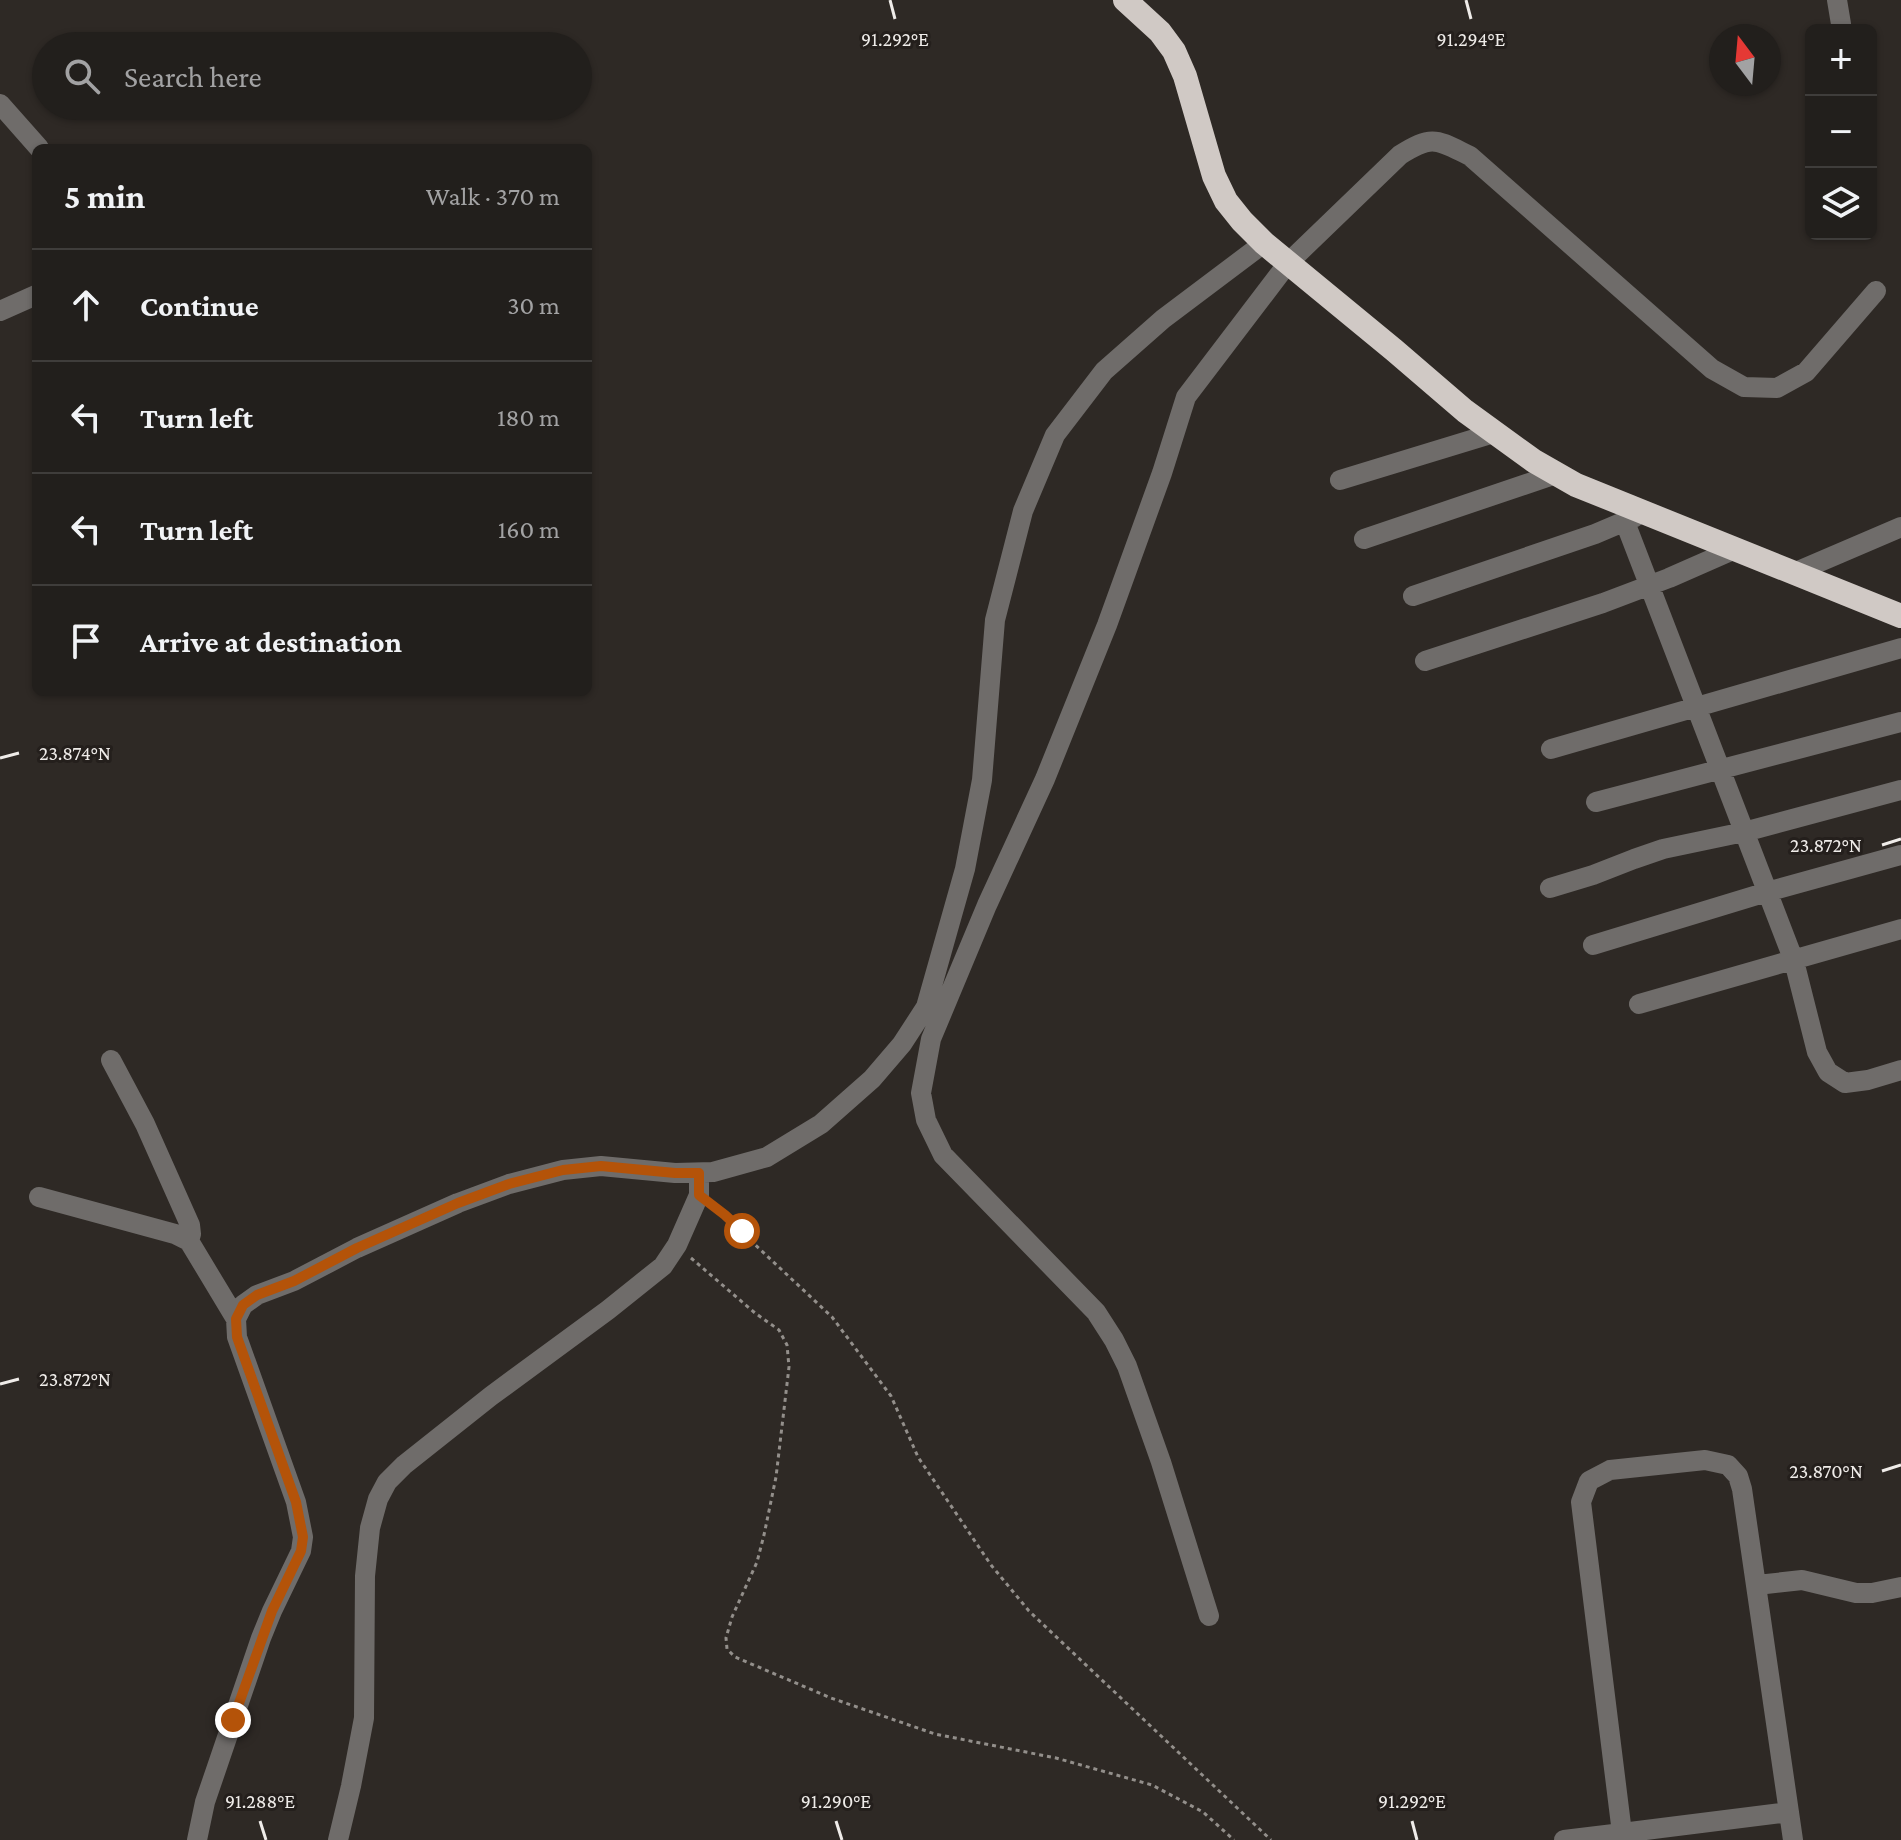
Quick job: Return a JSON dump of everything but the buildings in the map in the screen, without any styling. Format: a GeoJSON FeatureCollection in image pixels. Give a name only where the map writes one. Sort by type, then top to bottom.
{"type":"FeatureCollection","features":[{"type":"Feature","properties":{"kind":"highway"},"geometry":{"type":"LineString","coordinates":[[1125,0],[1160,32],[1174,51],[1185,76],[1214,176],[1226,201],[1242,221],[1264,243],[1494,433],[1556,474],[1634,517],[1735,549],[1901,616]]}},
{"type":"Feature","properties":{"kind":"street"},"geometry":{"type":"LineString","coordinates":[[1837,0],[1841,24]]}},
{"type":"Feature","properties":{"kind":"street"},"geometry":{"type":"LineString","coordinates":[[0,104],[35,144]]}},
{"type":"Feature","properties":{"kind":"street"},"geometry":{"type":"LineString","coordinates":[[1209,1616],[1161,1462],[1127,1366],[1114,1340],[1096,1312],[943,1155],[926,1120],[921,1093],[931,1039],[987,905],[1045,779],[1090,667],[1162,473],[1186,397],[1288,263],[1400,155],[1419,143],[1440,142],[1470,156],[1712,369],[1744,387],[1777,388],[1806,372],[1876,291]]}},
{"type":"Feature","properties":{"kind":"street"},"geometry":{"type":"LineString","coordinates":[[236,1319],[243,1305],[257,1295],[294,1281],[357,1248],[458,1203],[509,1184],[563,1170],[601,1166],[675,1173],[713,1172],[767,1157],[821,1124],[872,1079],[902,1044],[926,1007],[965,869],[982,780],[995,620],[1023,511],[1055,435],[1104,371],[1163,319],[1264,243]]}},
{"type":"Feature","properties":{"kind":"street"},"geometry":{"type":"LineString","coordinates":[[0,311],[32,297]]}},
{"type":"Feature","properties":{"kind":"street"},"geometry":{"type":"LineString","coordinates":[[1340,480],[1494,433]]}},
{"type":"Feature","properties":{"kind":"street"},"geometry":{"type":"LineString","coordinates":[[1364,539],[1556,474]]}},
{"type":"Feature","properties":{"kind":"street"},"geometry":{"type":"LineString","coordinates":[[1413,596],[1595,534],[1634,517],[1650,585],[1794,961],[1817,1052],[1828,1072],[1845,1083],[1901,1070]]}},
{"type":"Feature","properties":{"kind":"street"},"geometry":{"type":"LineString","coordinates":[[1796,572],[1901,527]]}},
{"type":"Feature","properties":{"kind":"street"},"geometry":{"type":"LineString","coordinates":[[1425,661],[1603,603],[1735,549]]}},
{"type":"Feature","properties":{"kind":"street"},"geometry":{"type":"LineString","coordinates":[[1551,749],[1901,648]]}},
{"type":"Feature","properties":{"kind":"street"},"geometry":{"type":"LineString","coordinates":[[1596,802],[1901,722]]}},
{"type":"Feature","properties":{"kind":"street"},"geometry":{"type":"LineString","coordinates":[[1550,888],[1663,849],[1744,832],[1901,790]]}},
{"type":"Feature","properties":{"kind":"street"},"geometry":{"type":"LineString","coordinates":[[1593,945],[1901,855]]}},
{"type":"Feature","properties":{"kind":"street"},"geometry":{"type":"LineString","coordinates":[[1639,1004],[1901,929]]}},
{"type":"Feature","properties":{"kind":"street"},"geometry":{"type":"LineString","coordinates":[[111,1060],[145,1124],[190,1225],[189,1241]]}},
{"type":"Feature","properties":{"kind":"street"},"geometry":{"type":"LineString","coordinates":[[338,1840],[364,1718],[365,1576],[370,1528],[378,1499],[387,1482],[479,1406],[663,1266],[677,1245],[699,1195],[699,1173]]}},
{"type":"Feature","properties":{"kind":"street"},"geometry":{"type":"LineString","coordinates":[[39,1197],[175,1234],[189,1241],[236,1319],[237,1337],[296,1502],[303,1537],[301,1551],[256,1651],[205,1802],[197,1840]]}},
{"type":"Feature","properties":{"kind":"street"},"geometry":{"type":"LineString","coordinates":[[1622,1837],[1581,1502],[1589,1481],[1610,1470],[1705,1460],[1728,1465],[1738,1476],[1742,1489],[1793,1840]]}},
{"type":"Feature","properties":{"kind":"street"},"geometry":{"type":"LineString","coordinates":[[1757,1585],[1802,1580],[1856,1593],[1901,1587]]}},
{"type":"Feature","properties":{"kind":"street"},"geometry":{"type":"LineString","coordinates":[[1564,1840],[1622,1837],[1789,1812]]}},
{"type":"Feature","properties":{"kind":"path"},"geometry":{"type":"LineString","coordinates":[[699,1195],[725,1215],[832,1317],[891,1396],[918,1457],[983,1553],[1029,1611],[1271,1840]]}},
{"type":"Feature","properties":{"kind":"path"},"geometry":{"type":"LineString","coordinates":[[677,1245],[779,1330],[787,1345],[789,1367],[776,1477],[757,1562],[732,1617],[726,1638],[727,1649],[735,1657],[831,1698],[935,1734],[1056,1758],[1152,1785],[1203,1812],[1234,1840]]}},
{"type":"Feature","properties":{"kind":"route"},"geometry":{"type":"LineString","coordinates":[[233,1720],[261,1638],[301,1551],[303,1537],[296,1502],[237,1337],[236,1319],[243,1305],[257,1295],[294,1281],[357,1248],[458,1203],[509,1184],[563,1170],[601,1166],[699,1173],[699,1195],[742,1231]]}}]}
